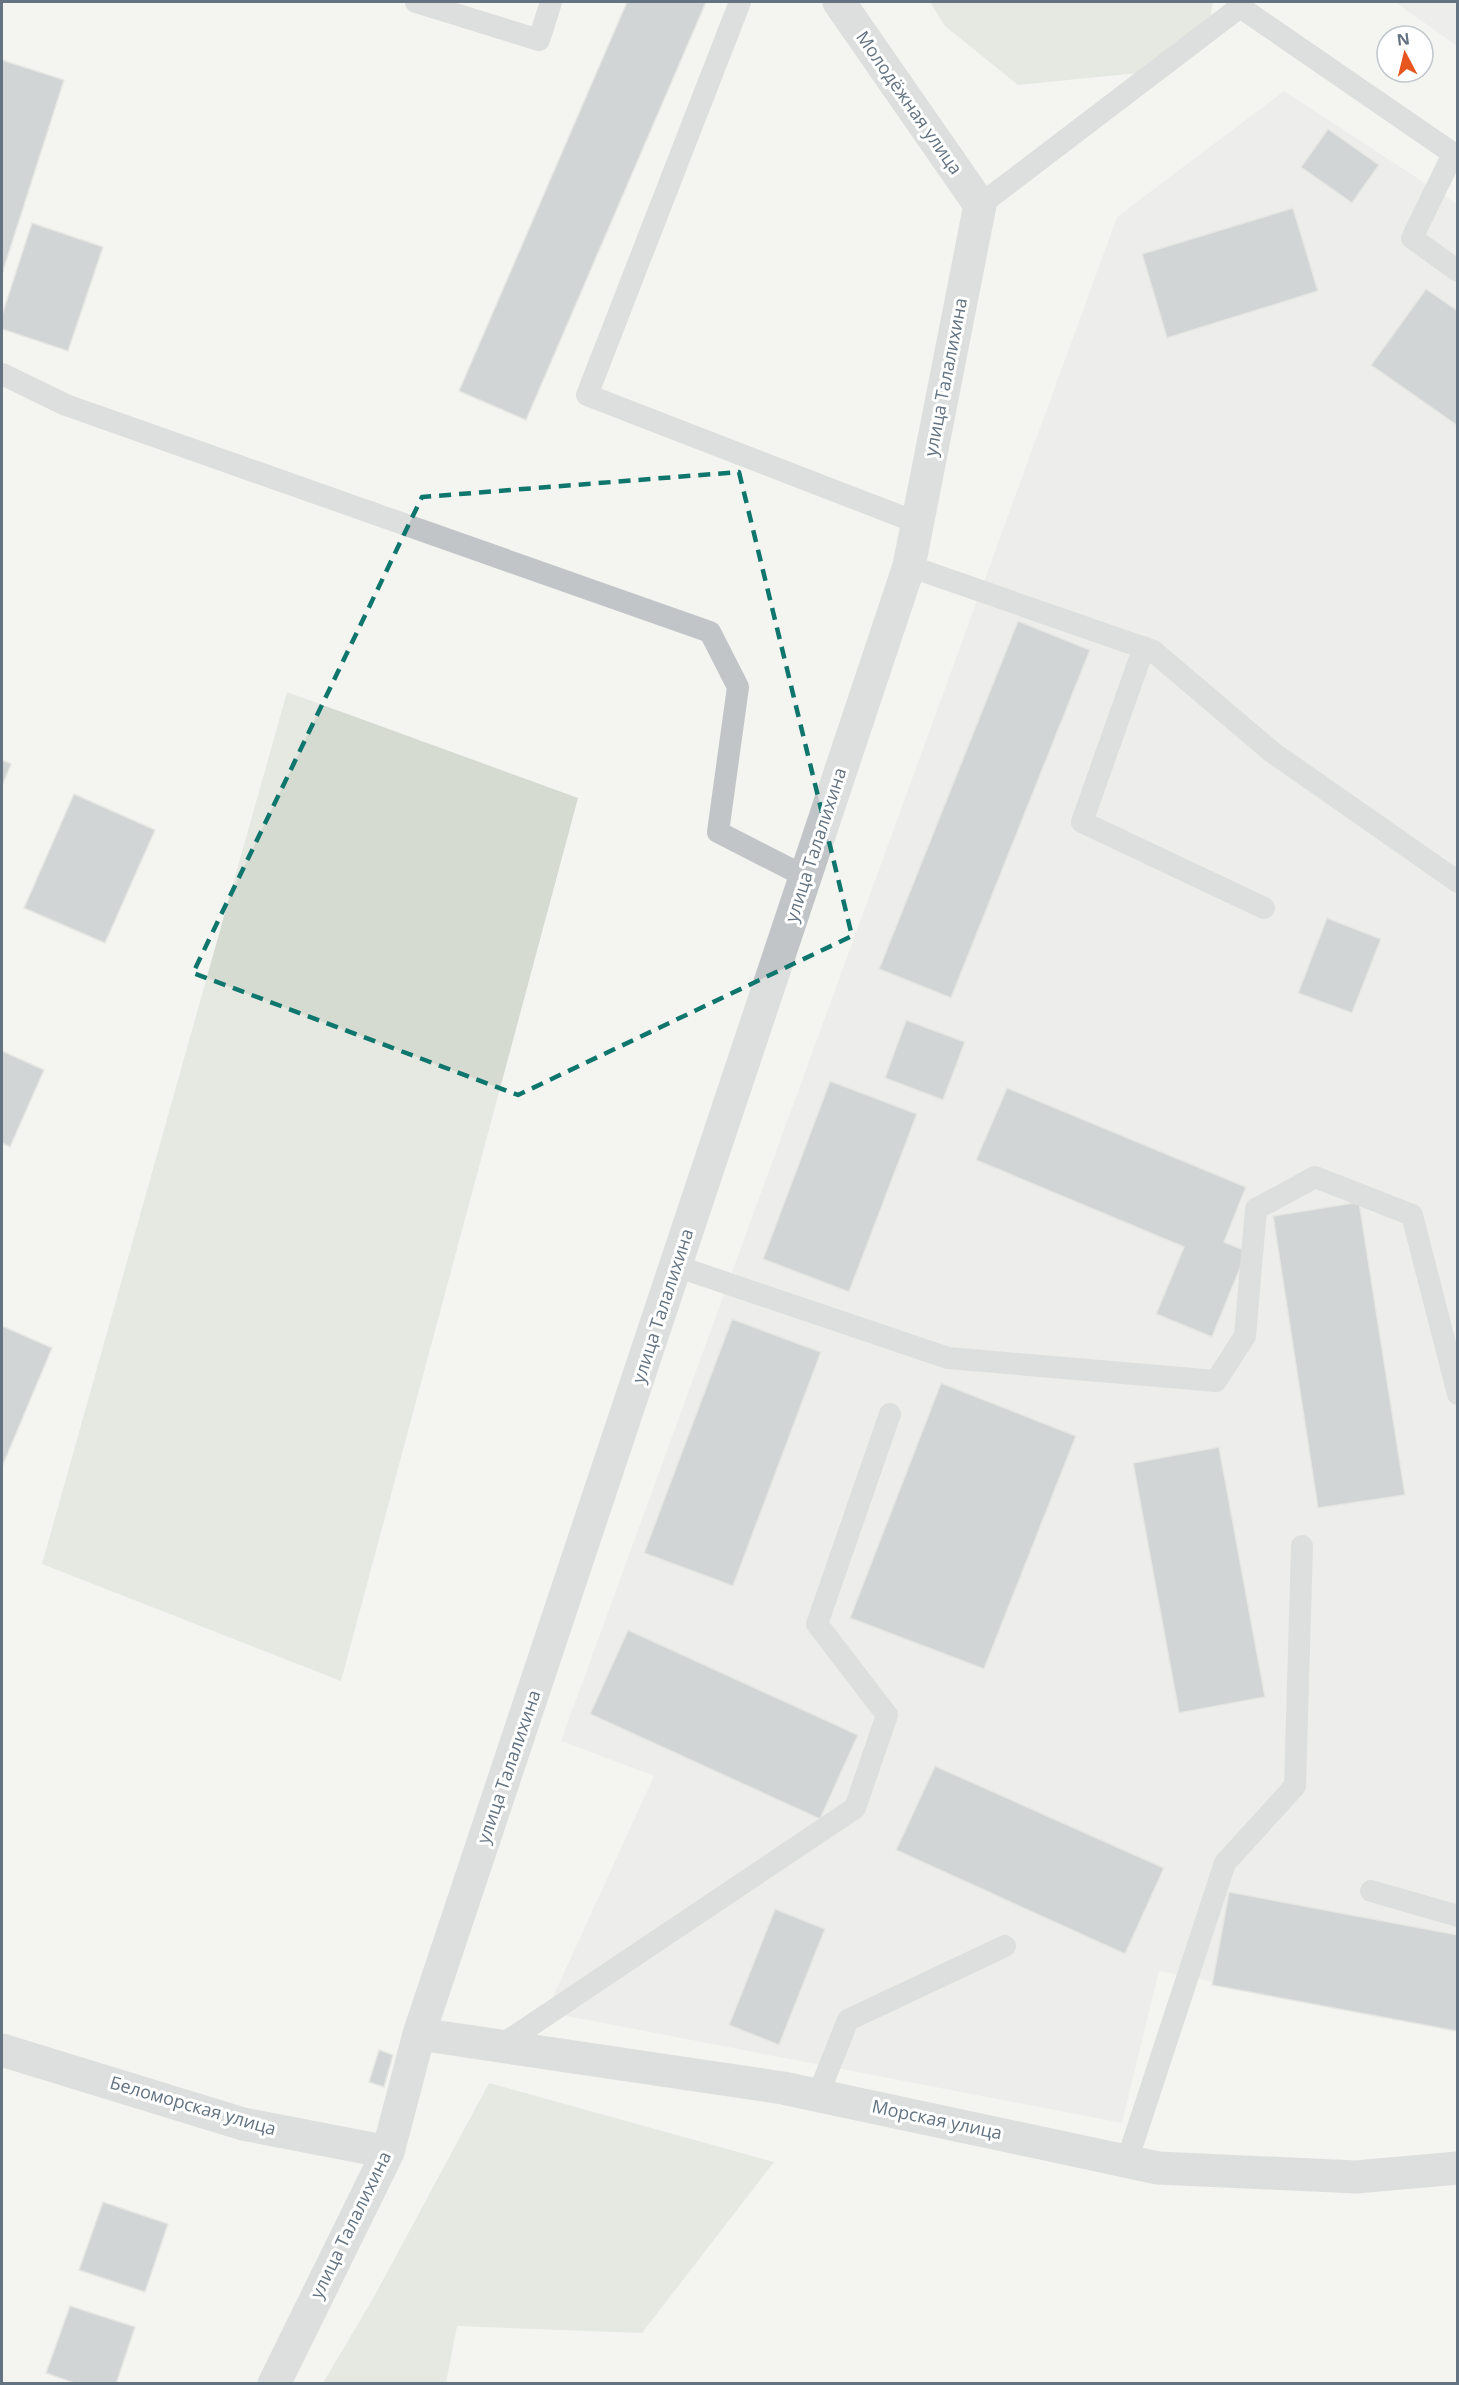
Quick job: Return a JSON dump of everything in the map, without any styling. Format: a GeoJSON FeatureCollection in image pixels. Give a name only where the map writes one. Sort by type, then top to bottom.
{"type":"FeatureCollection","features":[{"type":"Feature","properties":{"kind":"street","name":"Молодёжная улица"},"geometry":{"type":"LineString","coordinates":[[839,2],[980,205]]}},
{"type":"Feature","properties":{"kind":"street","name":"улица Талалихина"},"geometry":{"type":"LineString","coordinates":[[274,2384],[388,2152],[419,2034],[909,566],[980,205]]}},
{"type":"Feature","properties":{"kind":"street","name":"Морская улица"},"geometry":{"type":"LineString","coordinates":[[419,2034],[783,2088],[1158,2168],[1356,2177],[1458,2168]]}},
{"type":"Feature","properties":{"kind":"street","name":"Беломорская улица"},"geometry":{"type":"LineString","coordinates":[[2,2050],[243,2124],[388,2152]]}},
{"type":"Feature","properties":{"kind":"lane"},"geometry":{"type":"LineString","coordinates":[[416,2],[539,40],[551,2]]}},
{"type":"Feature","properties":{"kind":"lane"},"geometry":{"type":"LineString","coordinates":[[740,2],[587,395],[918,523]]}},
{"type":"Feature","properties":{"kind":"lane"},"geometry":{"type":"LineString","coordinates":[[980,205],[1241,4],[1455,156],[1412,238],[1458,271]]}},
{"type":"Feature","properties":{"kind":"lane"},"geometry":{"type":"LineString","coordinates":[[2,374],[66,405],[710,632],[738,687],[717,832],[806,877]]}},
{"type":"Feature","properties":{"kind":"lane"},"geometry":{"type":"LineString","coordinates":[[909,566],[1153,651],[1272,752],[1458,882]]}},
{"type":"Feature","properties":{"kind":"lane"},"geometry":{"type":"LineString","coordinates":[[1144,647],[1083,822],[1264,908]]}},
{"type":"Feature","properties":{"kind":"lane"},"geometry":{"type":"LineString","coordinates":[[676,1266],[948,1358],[1216,1381],[1245,1336],[1256,1209],[1315,1177],[1412,1215],[1458,1394]]}},
{"type":"Feature","properties":{"kind":"lane"},"geometry":{"type":"LineString","coordinates":[[500,2046],[855,1808],[887,1716],[817,1624],[890,1414]]}},
{"type":"Feature","properties":{"kind":"lane"},"geometry":{"type":"LineString","coordinates":[[1127,2161],[1225,1863],[1295,1786],[1302,1546]]}},
{"type":"Feature","properties":{"kind":"lane"},"geometry":{"type":"LineString","coordinates":[[1371,1892],[1458,1916]]}},
{"type":"Feature","properties":{"kind":"lane"},"geometry":{"type":"LineString","coordinates":[[818,2095],[848,2020],[1005,1946]]}},
{"type":"Feature","properties":{"kind":"highlighted area"},"geometry":{"type":"Polygon","coordinates":[[[739,472],[852,936],[518,1095],[193,973],[422,497],[739,472]]]}},
{"type":"Feature","properties":{"kind":"shaded area"},"geometry":{"type":"Polygon","coordinates":[[[930,2],[1213,2],[1210,20],[1148,72],[1018,85],[945,26],[930,2]]]}},
{"type":"Feature","properties":{"kind":"shaded area"},"geometry":{"type":"Polygon","coordinates":[[[1395,2],[1457,2],[1457,46],[1435,30],[1435,24],[1426,24],[1395,2]]]}},
{"type":"Feature","properties":{"kind":"shaded area"},"geometry":{"type":"Polygon","coordinates":[[[1284,91],[1457,204],[1457,2032],[1159,1971],[1122,2123],[546,2012],[654,1776],[561,1741],[1117,217],[1284,91]]]}},
{"type":"Feature","properties":{"kind":"shaded area"},"geometry":{"type":"Polygon","coordinates":[[[287,692],[578,798],[341,1681],[42,1564],[287,692]]]}},
{"type":"Feature","properties":{"kind":"shaded area"},"geometry":{"type":"Polygon","coordinates":[[[489,2083],[774,2162],[642,2333],[457,2326],[446,2383],[323,2383],[375,2295],[489,2083]]]}},
{"type":"Feature","properties":{"kind":"building"},"geometry":{"type":"Polygon","coordinates":[[[627,2],[706,2],[526,420],[459,391],[627,2]]]}},
{"type":"Feature","properties":{"kind":"building"},"geometry":{"type":"Polygon","coordinates":[[[2,60],[64,80],[2,274],[2,60]]]}},
{"type":"Feature","properties":{"kind":"building"},"geometry":{"type":"Polygon","coordinates":[[[1328,129],[1379,165],[1352,203],[1301,167],[1328,129]]]}},
{"type":"Feature","properties":{"kind":"building"},"geometry":{"type":"Polygon","coordinates":[[[1293,208],[1318,291],[1167,338],[1142,254],[1293,208]]]}},
{"type":"Feature","properties":{"kind":"building"},"geometry":{"type":"Polygon","coordinates":[[[32,223],[103,247],[68,351],[2,329],[2,315],[32,223]]]}},
{"type":"Feature","properties":{"kind":"building"},"geometry":{"type":"Polygon","coordinates":[[[1426,289],[1458,311],[1458,426],[1371,365],[1426,289]]]}},
{"type":"Feature","properties":{"kind":"building"},"geometry":{"type":"Polygon","coordinates":[[[1018,621],[1090,650],[951,998],[879,969],[1018,621]]]}},
{"type":"Feature","properties":{"kind":"building"},"geometry":{"type":"Polygon","coordinates":[[[2,760],[11,764],[2,786],[2,760]]]}},
{"type":"Feature","properties":{"kind":"building"},"geometry":{"type":"Polygon","coordinates":[[[74,794],[155,830],[105,943],[24,908],[74,794]]]}},
{"type":"Feature","properties":{"kind":"building"},"geometry":{"type":"Polygon","coordinates":[[[1327,918],[1381,939],[1352,1013],[1298,993],[1327,918]]]}},
{"type":"Feature","properties":{"kind":"building"},"geometry":{"type":"Polygon","coordinates":[[[906,1020],[965,1042],[943,1100],[885,1078],[906,1020]]]}},
{"type":"Feature","properties":{"kind":"building"},"geometry":{"type":"Polygon","coordinates":[[[2,1051],[44,1070],[10,1147],[2,1143],[2,1051]]]}},
{"type":"Feature","properties":{"kind":"building"},"geometry":{"type":"Polygon","coordinates":[[[830,1081],[917,1114],[849,1292],[763,1259],[830,1081]]]}},
{"type":"Feature","properties":{"kind":"building"},"geometry":{"type":"Polygon","coordinates":[[[1007,1088],[1246,1187],[1224,1242],[1247,1251],[1212,1337],[1156,1314],[1184,1247],[976,1160],[1007,1088]]]}},
{"type":"Feature","properties":{"kind":"building"},"geometry":{"type":"Polygon","coordinates":[[[1359,1202],[1405,1495],[1318,1508],[1273,1216],[1359,1202]]]}},
{"type":"Feature","properties":{"kind":"building"},"geometry":{"type":"Polygon","coordinates":[[[732,1319],[821,1352],[733,1586],[644,1553],[732,1319]]]}},
{"type":"Feature","properties":{"kind":"building"},"geometry":{"type":"Polygon","coordinates":[[[2,1326],[52,1348],[2,1467],[2,1326]]]}},
{"type":"Feature","properties":{"kind":"building"},"geometry":{"type":"Polygon","coordinates":[[[941,1383],[1076,1436],[984,1669],[850,1618],[941,1383]]]}},
{"type":"Feature","properties":{"kind":"building"},"geometry":{"type":"Polygon","coordinates":[[[1219,1447],[1265,1697],[1179,1713],[1133,1463],[1219,1447]]]}},
{"type":"Feature","properties":{"kind":"building"},"geometry":{"type":"Polygon","coordinates":[[[628,1630],[858,1735],[820,1819],[590,1714],[628,1630]]]}},
{"type":"Feature","properties":{"kind":"building"},"geometry":{"type":"Polygon","coordinates":[[[935,1766],[1164,1868],[1125,1954],[896,1850],[935,1766]]]}},
{"type":"Feature","properties":{"kind":"building"},"geometry":{"type":"Polygon","coordinates":[[[1229,1892],[1458,1935],[1457,2031],[1212,1985],[1229,1892]]]}},
{"type":"Feature","properties":{"kind":"building"},"geometry":{"type":"Polygon","coordinates":[[[775,1909],[825,1929],[779,2045],[729,2025],[775,1909]]]}},
{"type":"Feature","properties":{"kind":"building"},"geometry":{"type":"Polygon","coordinates":[[[379,2050],[393,2055],[384,2087],[369,2082],[379,2050]]]}},
{"type":"Feature","properties":{"kind":"building"},"geometry":{"type":"Polygon","coordinates":[[[103,2202],[168,2224],[145,2292],[79,2270],[103,2202]]]}},
{"type":"Feature","properties":{"kind":"building"},"geometry":{"type":"Polygon","coordinates":[[[70,2306],[135,2327],[116,2384],[77,2384],[46,2373],[70,2306]]]}}]}
